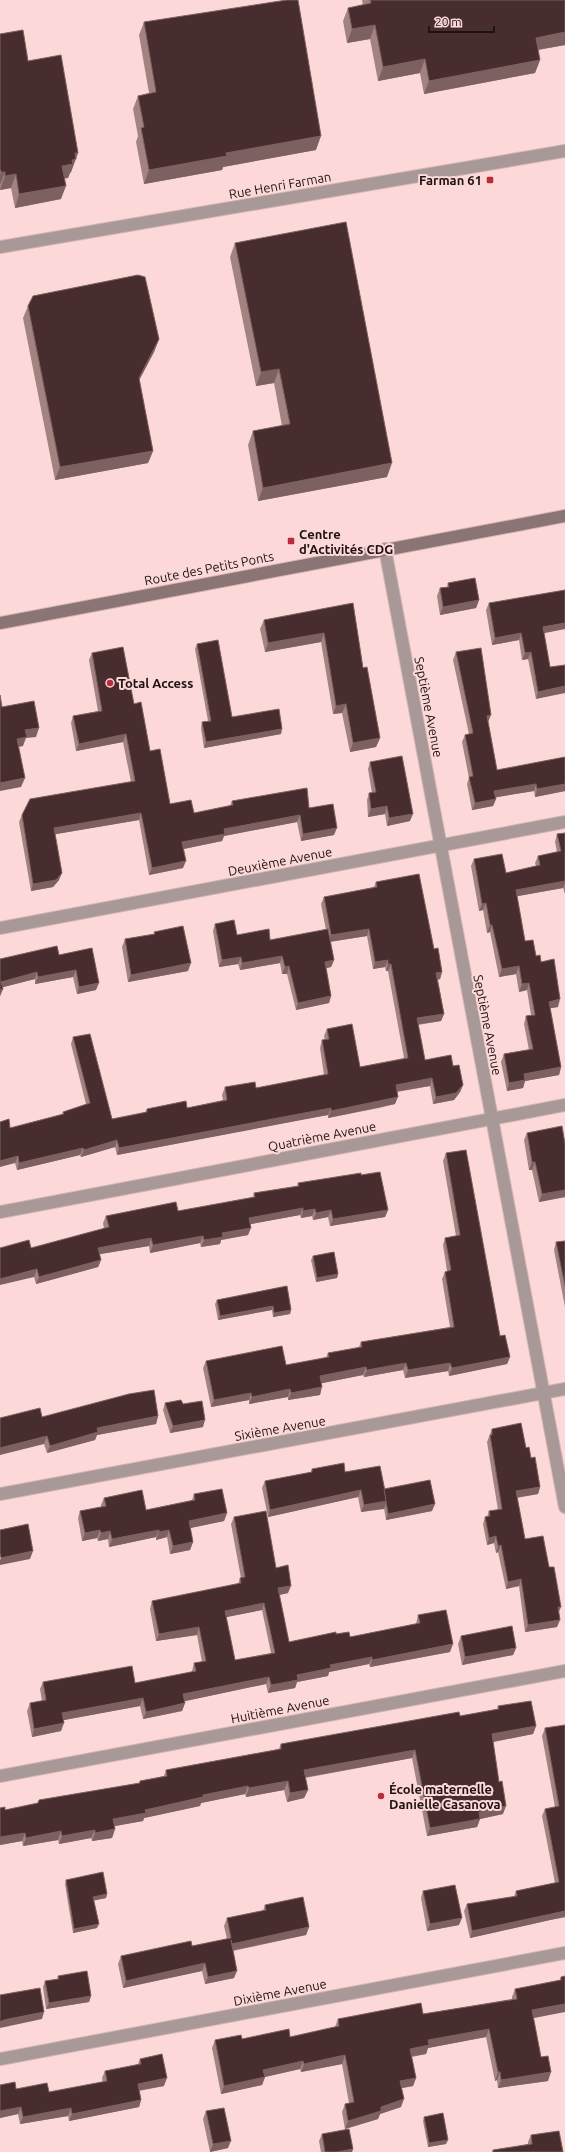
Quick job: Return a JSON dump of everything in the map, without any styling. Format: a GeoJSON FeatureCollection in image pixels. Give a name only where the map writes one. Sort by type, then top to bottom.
{"type":"FeatureCollection","features":[{"type":"Feature","properties":{"kind":"main road","name":"Route des Petits Ponts"},"geometry":{"type":"LineString","coordinates":[[0,623],[565,516]]}},
{"type":"Feature","properties":{"kind":"street","name":"Rue Henri Farman"},"geometry":{"type":"LineString","coordinates":[[0,247],[565,151]]}},
{"type":"Feature","properties":{"kind":"street","name":"Septième Avenue"},"geometry":{"type":"LineString","coordinates":[[385,549],[565,1506]]}},
{"type":"Feature","properties":{"kind":"street","name":"Deuxième Avenue"},"geometry":{"type":"LineString","coordinates":[[0,928],[565,822]]}},
{"type":"Feature","properties":{"kind":"street","name":"Quatrième Avenue"},"geometry":{"type":"LineString","coordinates":[[0,1212],[565,1106]]}},
{"type":"Feature","properties":{"kind":"street","name":"Sixième Avenue"},"geometry":{"type":"LineString","coordinates":[[0,1494],[565,1389]]}},
{"type":"Feature","properties":{"kind":"street","name":"Huitième Avenue"},"geometry":{"type":"LineString","coordinates":[[0,1776],[565,1671]]}},
{"type":"Feature","properties":{"kind":"street","name":"Dixième Avenue"},"geometry":{"type":"LineString","coordinates":[[0,2058],[565,1953]]}},
{"type":"Feature","properties":{"kind":"building"},"geometry":{"type":"Polygon","coordinates":[[[287,0],[298,0],[321,136],[226,153],[227,156],[149,170],[141,128],[144,127],[138,96],[156,92],[144,22],[287,0]]]}},
{"type":"Feature","properties":{"kind":"building"},"geometry":{"type":"Polygon","coordinates":[[[370,0],[565,0],[565,32],[536,38],[540,60],[429,81],[425,59],[383,67],[375,25],[352,29],[348,8],[371,3],[370,0]]]}},
{"type":"Feature","properties":{"kind":"building"},"geometry":{"type":"Polygon","coordinates":[[[23,30],[28,61],[61,55],[78,153],[75,153],[76,159],[72,160],[73,164],[62,166],[66,186],[19,194],[16,174],[5,176],[5,172],[1,172],[0,169],[0,34],[23,30]]]}},
{"type":"Feature","properties":{"kind":"building"},"geometry":{"type":"Polygon","coordinates":[[[346,222],[392,463],[263,488],[253,431],[290,424],[279,369],[261,372],[235,243],[346,222]]]}},
{"type":"Feature","properties":{"kind":"building"},"geometry":{"type":"Polygon","coordinates":[[[138,275],[145,277],[159,339],[139,378],[153,451],[60,467],[28,306],[33,296],[138,275]]]}},
{"type":"Feature","properties":{"kind":"building"},"geometry":{"type":"Polygon","coordinates":[[[475,578],[479,600],[443,607],[440,588],[449,587],[448,583],[475,578]]]}},
{"type":"Feature","properties":{"kind":"building"},"geometry":{"type":"Polygon","coordinates":[[[565,590],[565,623],[543,627],[550,667],[565,665],[565,686],[538,692],[531,652],[525,653],[521,633],[495,638],[489,603],[565,590]]]}},
{"type":"Feature","properties":{"kind":"building"},"geometry":{"type":"Polygon","coordinates":[[[353,603],[363,668],[367,667],[380,738],[353,743],[346,704],[336,706],[324,633],[268,643],[264,620],[353,603]]]}},
{"type":"Feature","properties":{"kind":"building"},"geometry":{"type":"Polygon","coordinates":[[[218,640],[232,717],[279,709],[282,729],[206,742],[202,722],[211,721],[197,644],[218,640]]]}},
{"type":"Feature","properties":{"kind":"building"},"geometry":{"type":"Polygon","coordinates":[[[123,647],[134,704],[141,702],[150,751],[160,749],[170,804],[191,800],[194,813],[233,805],[232,801],[307,788],[309,808],[333,804],[337,828],[303,834],[300,815],[224,829],[225,834],[182,842],[186,861],[152,868],[141,813],[54,828],[62,873],[56,880],[33,884],[22,815],[30,799],[135,781],[126,734],[79,744],[73,716],[102,711],[92,653],[123,647]]]}},
{"type":"Feature","properties":{"kind":"building"},"geometry":{"type":"Polygon","coordinates":[[[481,648],[491,715],[487,716],[497,770],[565,757],[565,784],[537,789],[536,784],[494,791],[496,799],[475,803],[469,777],[473,776],[465,735],[473,733],[456,652],[481,648]]]}},
{"type":"Feature","properties":{"kind":"building"},"geometry":{"type":"Polygon","coordinates":[[[0,695],[2,707],[34,701],[39,728],[25,730],[27,737],[17,739],[25,778],[0,783],[0,695]]]}},
{"type":"Feature","properties":{"kind":"building"},"geometry":{"type":"Polygon","coordinates":[[[402,756],[413,814],[389,818],[387,806],[371,809],[369,793],[376,792],[370,762],[402,756]]]}},
{"type":"Feature","properties":{"kind":"building"},"geometry":{"type":"Polygon","coordinates":[[[565,833],[565,881],[516,890],[525,941],[533,940],[536,956],[540,955],[541,962],[554,959],[560,999],[549,1002],[561,1067],[524,1074],[525,1080],[509,1083],[504,1054],[533,1049],[526,1016],[535,1015],[529,983],[522,984],[519,966],[502,969],[492,925],[490,925],[486,903],[482,904],[474,859],[502,854],[506,873],[540,865],[538,856],[561,851],[557,834],[565,833]]]}},
{"type":"Feature","properties":{"kind":"building"},"geometry":{"type":"Polygon","coordinates":[[[419,874],[434,949],[438,948],[442,972],[436,973],[444,1014],[417,1018],[425,1060],[451,1055],[453,1066],[459,1065],[463,1085],[456,1093],[436,1097],[432,1078],[396,1085],[398,1097],[331,1111],[331,1108],[119,1148],[117,1140],[84,1150],[83,1148],[19,1163],[18,1156],[0,1161],[0,1122],[9,1119],[10,1128],[64,1114],[63,1112],[90,1103],[73,1037],[90,1034],[112,1119],[147,1112],[147,1109],[186,1101],[187,1108],[227,1100],[225,1087],[255,1082],[256,1088],[328,1074],[322,1040],[329,1039],[327,1029],[352,1024],[360,1067],[408,1058],[391,964],[388,964],[388,960],[375,962],[369,929],[331,935],[324,897],[377,887],[376,882],[419,874]]]}},
{"type":"Feature","properties":{"kind":"building"},"geometry":{"type":"Polygon","coordinates":[[[234,920],[237,935],[269,929],[270,940],[328,929],[334,960],[325,962],[331,996],[298,1003],[289,966],[285,967],[282,956],[242,963],[241,957],[222,960],[215,924],[234,920]]]}},
{"type":"Feature","properties":{"kind":"building"},"geometry":{"type":"Polygon","coordinates":[[[183,926],[191,963],[131,975],[125,939],[155,934],[154,932],[183,926]]]}},
{"type":"Feature","properties":{"kind":"building"},"geometry":{"type":"Polygon","coordinates":[[[57,946],[59,955],[92,948],[99,983],[79,987],[76,970],[38,977],[37,972],[1,982],[3,989],[0,990],[0,959],[57,946]]]}},
{"type":"Feature","properties":{"kind":"building"},"geometry":{"type":"Polygon","coordinates":[[[562,1126],[565,1144],[565,1190],[542,1194],[535,1162],[532,1162],[527,1133],[562,1126]]]}},
{"type":"Feature","properties":{"kind":"building"},"geometry":{"type":"Polygon","coordinates":[[[466,1150],[500,1336],[505,1335],[510,1357],[452,1368],[450,1363],[408,1370],[406,1363],[367,1370],[366,1367],[320,1376],[322,1387],[291,1393],[290,1389],[252,1397],[251,1393],[214,1400],[206,1361],[282,1346],[286,1365],[329,1357],[328,1353],[362,1347],[361,1342],[454,1327],[445,1272],[451,1270],[445,1238],[460,1235],[446,1153],[466,1150]]]}},
{"type":"Feature","properties":{"kind":"building"},"geometry":{"type":"Polygon","coordinates":[[[380,1172],[388,1210],[333,1219],[331,1210],[316,1213],[315,1209],[303,1211],[303,1208],[249,1218],[251,1228],[222,1233],[223,1237],[204,1240],[203,1236],[153,1245],[151,1238],[98,1248],[101,1260],[39,1277],[37,1269],[0,1279],[0,1248],[29,1240],[31,1248],[109,1227],[106,1216],[176,1202],[178,1211],[255,1197],[254,1193],[299,1186],[298,1183],[361,1173],[361,1175],[380,1172]]]}},
{"type":"Feature","properties":{"kind":"building"},"geometry":{"type":"Polygon","coordinates":[[[565,1241],[565,1286],[556,1242],[565,1241]]]}},
{"type":"Feature","properties":{"kind":"building"},"geometry":{"type":"Polygon","coordinates":[[[334,1252],[338,1274],[317,1278],[313,1256],[334,1252]]]}},
{"type":"Feature","properties":{"kind":"building"},"geometry":{"type":"Polygon","coordinates":[[[287,1286],[291,1310],[274,1313],[273,1306],[220,1316],[217,1300],[287,1286]]]}},
{"type":"Feature","properties":{"kind":"building"},"geometry":{"type":"Polygon","coordinates":[[[154,1390],[158,1416],[97,1428],[98,1432],[50,1446],[47,1436],[0,1448],[0,1418],[40,1408],[42,1417],[129,1394],[154,1390]]]}},
{"type":"Feature","properties":{"kind":"building"},"geometry":{"type":"Polygon","coordinates":[[[181,1400],[183,1404],[202,1401],[205,1420],[173,1426],[165,1403],[181,1400]]]}},
{"type":"Feature","properties":{"kind":"building"},"geometry":{"type":"Polygon","coordinates":[[[521,1423],[526,1448],[529,1447],[531,1458],[535,1457],[540,1487],[516,1491],[525,1539],[543,1536],[549,1567],[554,1567],[561,1607],[558,1607],[560,1620],[528,1625],[521,1579],[508,1582],[501,1545],[498,1546],[496,1536],[489,1538],[485,1517],[490,1516],[489,1511],[502,1509],[490,1435],[492,1435],[492,1429],[521,1423]]]}},
{"type":"Feature","properties":{"kind":"building"},"geometry":{"type":"Polygon","coordinates":[[[344,1463],[345,1472],[380,1466],[387,1501],[364,1505],[361,1490],[270,1510],[265,1481],[312,1472],[312,1469],[344,1463]]]}},
{"type":"Feature","properties":{"kind":"building"},"geometry":{"type":"Polygon","coordinates":[[[430,1480],[435,1504],[388,1514],[384,1489],[430,1480]]]}},
{"type":"Feature","properties":{"kind":"building"},"geometry":{"type":"Polygon","coordinates":[[[222,1489],[227,1513],[189,1521],[193,1542],[173,1546],[169,1530],[159,1532],[159,1530],[112,1539],[110,1531],[101,1533],[100,1530],[85,1533],[80,1511],[106,1506],[104,1498],[142,1490],[146,1510],[195,1500],[194,1494],[222,1489]]]}},
{"type":"Feature","properties":{"kind":"building"},"geometry":{"type":"Polygon","coordinates":[[[266,1511],[276,1568],[288,1565],[291,1586],[278,1588],[289,1642],[336,1632],[336,1634],[349,1632],[350,1637],[420,1623],[418,1615],[446,1610],[453,1644],[372,1660],[372,1657],[330,1665],[331,1668],[297,1675],[298,1680],[271,1685],[269,1677],[183,1694],[185,1703],[146,1712],[143,1698],[62,1713],[64,1723],[34,1729],[30,1703],[46,1700],[43,1682],[132,1666],[135,1683],[196,1671],[194,1663],[206,1661],[199,1627],[159,1634],[152,1601],[241,1583],[240,1578],[245,1577],[234,1517],[266,1511]],[[264,1603],[225,1611],[235,1660],[275,1653],[264,1603]]]}},
{"type":"Feature","properties":{"kind":"building"},"geometry":{"type":"Polygon","coordinates":[[[28,1524],[33,1551],[1,1558],[0,1530],[28,1524]]]}},
{"type":"Feature","properties":{"kind":"building"},"geometry":{"type":"Polygon","coordinates":[[[512,1626],[516,1648],[465,1657],[461,1636],[512,1626]]]}},
{"type":"Feature","properties":{"kind":"building"},"geometry":{"type":"Polygon","coordinates":[[[531,1701],[536,1726],[492,1734],[499,1782],[502,1781],[506,1806],[479,1812],[480,1819],[430,1828],[415,1750],[304,1770],[308,1790],[290,1793],[288,1781],[249,1788],[248,1786],[203,1795],[203,1797],[145,1810],[146,1813],[113,1819],[115,1829],[95,1833],[95,1830],[62,1836],[61,1831],[26,1838],[25,1833],[0,1837],[0,1808],[5,1807],[5,1810],[38,1803],[39,1800],[140,1783],[140,1781],[167,1776],[166,1770],[281,1749],[281,1744],[459,1712],[460,1716],[499,1709],[498,1706],[531,1701]]]}},
{"type":"Feature","properties":{"kind":"building"},"geometry":{"type":"Polygon","coordinates":[[[565,1725],[565,1911],[472,1931],[467,1904],[517,1896],[516,1891],[559,1882],[545,1809],[559,1806],[545,1728],[565,1725]]]}},
{"type":"Feature","properties":{"kind":"building"},"geometry":{"type":"Polygon","coordinates":[[[103,1872],[107,1894],[93,1897],[99,1924],[74,1929],[66,1880],[103,1872]]]}},
{"type":"Feature","properties":{"kind":"building"},"geometry":{"type":"Polygon","coordinates":[[[455,1885],[462,1918],[430,1924],[423,1891],[455,1885]]]}},
{"type":"Feature","properties":{"kind":"building"},"geometry":{"type":"Polygon","coordinates":[[[303,1897],[309,1927],[232,1944],[231,1940],[237,1971],[208,1977],[205,1963],[126,1981],[121,1956],[191,1941],[192,1946],[231,1938],[227,1918],[266,1910],[265,1905],[303,1897]]]}},
{"type":"Feature","properties":{"kind":"building"},"geometry":{"type":"Polygon","coordinates":[[[87,1971],[91,1996],[49,2003],[45,1981],[59,1979],[58,1976],[87,1971]]]}},
{"type":"Feature","properties":{"kind":"building"},"geometry":{"type":"Polygon","coordinates":[[[565,1976],[565,2004],[532,2010],[541,2057],[548,2056],[551,2072],[501,2080],[489,2029],[428,2040],[429,2045],[410,2049],[416,2078],[400,2081],[404,2099],[381,2107],[381,2111],[348,2121],[345,2104],[354,2102],[345,2055],[304,2064],[303,2061],[263,2070],[265,2077],[224,2086],[215,2040],[241,2035],[242,2039],[289,2029],[290,2037],[339,2026],[338,2019],[421,2003],[423,2014],[517,1999],[515,1989],[561,1980],[561,1977],[565,1976]]]}},
{"type":"Feature","properties":{"kind":"building"},"geometry":{"type":"Polygon","coordinates":[[[40,1988],[44,2012],[0,2022],[0,1995],[40,1988]]]}},
{"type":"Feature","properties":{"kind":"building"},"geometry":{"type":"Polygon","coordinates":[[[162,2054],[167,2078],[138,2084],[141,2100],[72,2114],[71,2108],[23,2117],[21,2107],[0,2111],[0,2085],[15,2082],[16,2089],[47,2083],[49,2092],[107,2081],[105,2071],[141,2064],[140,2059],[162,2054]]]}},
{"type":"Feature","properties":{"kind":"building"},"geometry":{"type":"Polygon","coordinates":[[[224,2108],[231,2141],[213,2144],[206,2111],[224,2108]]]}},
{"type":"Feature","properties":{"kind":"building"},"geometry":{"type":"Polygon","coordinates":[[[443,2113],[448,2140],[429,2143],[424,2117],[443,2113]]]}},
{"type":"Feature","properties":{"kind":"building"},"geometry":{"type":"Polygon","coordinates":[[[349,2129],[353,2149],[337,2152],[325,2152],[322,2134],[349,2129]]]}},
{"type":"Feature","properties":{"kind":"building"},"geometry":{"type":"Polygon","coordinates":[[[559,2131],[563,2152],[493,2152],[493,2150],[532,2144],[531,2135],[559,2131]]]}},
{"type":"Feature","properties":{"kind":"place","name":"Farman 61"},"geometry":{"type":"Point","coordinates":[490,180]}},
{"type":"Feature","properties":{"kind":"place","name":"Centre d'Activités CDG"},"geometry":{"type":"Point","coordinates":[291,541]}},
{"type":"Feature","properties":{"kind":"place","name":"Total Access"},"geometry":{"type":"Point","coordinates":[110,683]}},
{"type":"Feature","properties":{"kind":"place","name":"École maternelle Danielle Casanova"},"geometry":{"type":"Point","coordinates":[381,1796]}}]}
